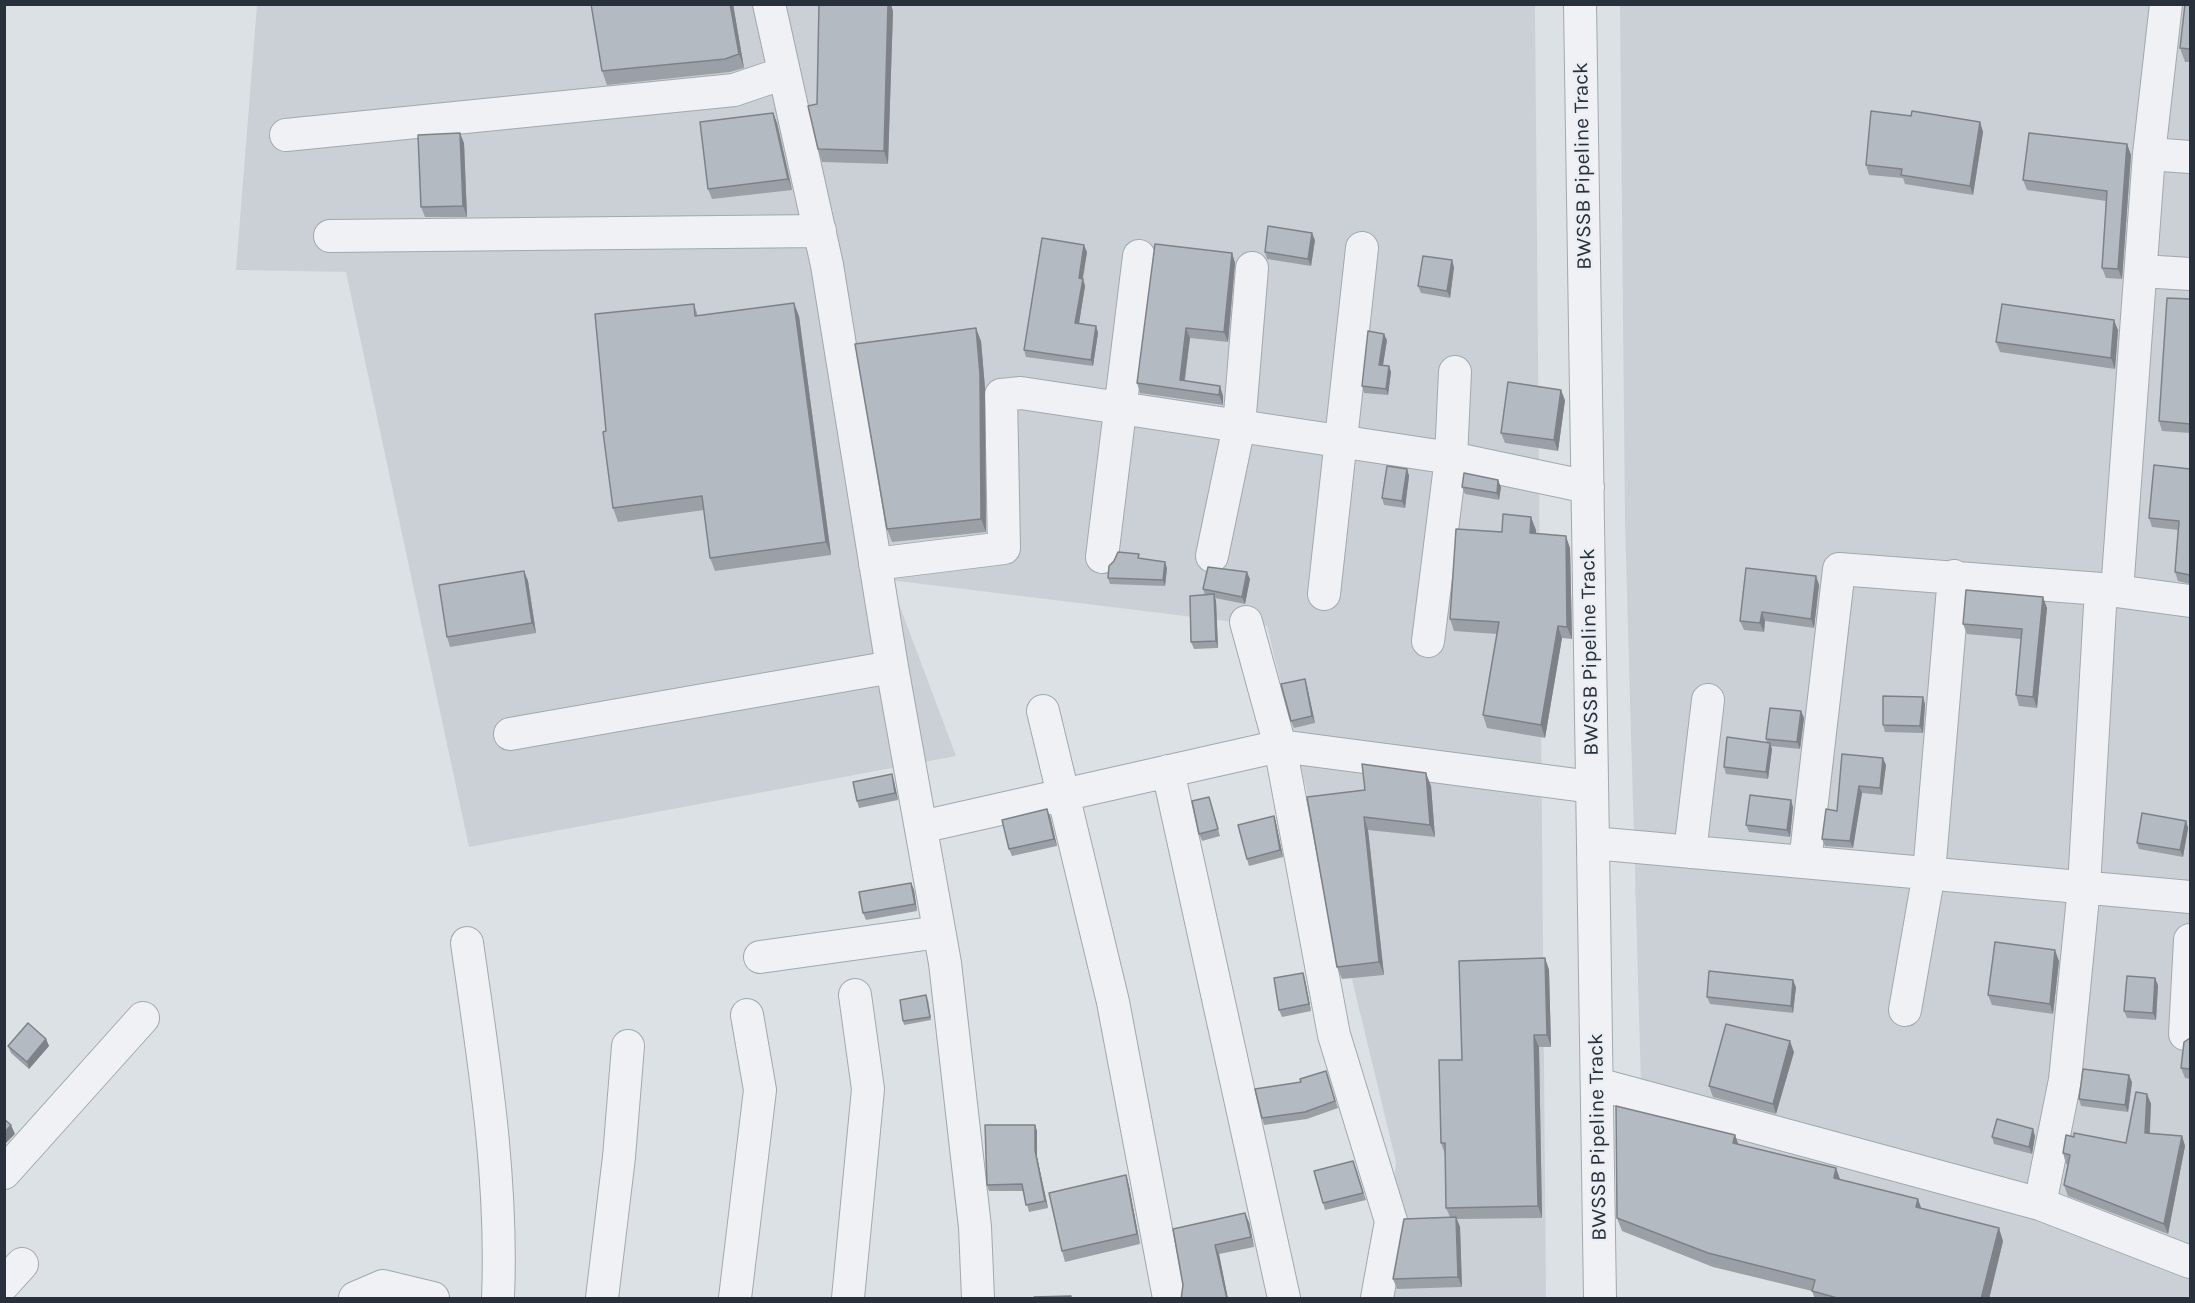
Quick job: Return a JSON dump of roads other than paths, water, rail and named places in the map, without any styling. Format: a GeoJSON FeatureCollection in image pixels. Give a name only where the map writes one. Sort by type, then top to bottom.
{"type":"FeatureCollection","features":[{"type":"Feature","properties":{"kind":"street"},"geometry":{"type":"LineString","coordinates":[[769,4],[820,231],[892,667],[939,932],[975,1227],[978,1299]]}},
{"type":"Feature","properties":{"kind":"street","name":"BWSSB Pipeline Track"},"geometry":{"type":"LineString","coordinates":[[1580,4],[1600,1299]]}},
{"type":"Feature","properties":{"kind":"street"},"geometry":{"type":"LineString","coordinates":[[2040,1204],[2065,1080],[2109,590],[2166,4]]}},
{"type":"Feature","properties":{"kind":"street"},"geometry":{"type":"LineString","coordinates":[[286,135],[734,90],[784,73]]}},
{"type":"Feature","properties":{"kind":"street"},"geometry":{"type":"LineString","coordinates":[[2150,154],[2190,156]]}},
{"type":"Feature","properties":{"kind":"street"},"geometry":{"type":"LineString","coordinates":[[330,236],[820,231]]}},
{"type":"Feature","properties":{"kind":"street"},"geometry":{"type":"LineString","coordinates":[[1324,594],[1362,248]]}},
{"type":"Feature","properties":{"kind":"street"},"geometry":{"type":"LineString","coordinates":[[1102,556],[1139,256]]}},
{"type":"Feature","properties":{"kind":"street"},"geometry":{"type":"LineString","coordinates":[[1212,556],[1239,426],[1252,268]]}},
{"type":"Feature","properties":{"kind":"street"},"geometry":{"type":"LineString","coordinates":[[2140,271],[2190,274]]}},
{"type":"Feature","properties":{"kind":"street"},"geometry":{"type":"LineString","coordinates":[[1428,641],[1451,458],[1455,372]]}},
{"type":"Feature","properties":{"kind":"street"},"geometry":{"type":"LineString","coordinates":[[875,564],[1004,548],[1001,395],[1021,393],[1451,458],[1588,487]]}},
{"type":"Feature","properties":{"kind":"street"},"geometry":{"type":"LineString","coordinates":[[1805,862],[1839,569],[1954,576],[2109,590],[2190,601]]}},
{"type":"Feature","properties":{"kind":"street"},"geometry":{"type":"LineString","coordinates":[[1905,1010],[1929,873],[1954,576]]}},
{"type":"Feature","properties":{"kind":"street"},"geometry":{"type":"LineString","coordinates":[[1246,622],[1280,746],[1334,1035],[1391,1221],[1377,1299]]}},
{"type":"Feature","properties":{"kind":"street"},"geometry":{"type":"LineString","coordinates":[[510,734],[892,667]]}},
{"type":"Feature","properties":{"kind":"street"},"geometry":{"type":"LineString","coordinates":[[1690,852],[1708,700]]}},
{"type":"Feature","properties":{"kind":"street"},"geometry":{"type":"LineString","coordinates":[[1043,711],[1113,1002],[1169,1299]]}},
{"type":"Feature","properties":{"kind":"street"},"geometry":{"type":"LineString","coordinates":[[921,827],[1280,746],[1592,787]]}},
{"type":"Feature","properties":{"kind":"street"},"geometry":{"type":"LineString","coordinates":[[1168,771],[1284,1299]]}},
{"type":"Feature","properties":{"kind":"street"},"geometry":{"type":"LineString","coordinates":[[1593,843],[2190,897]]}},
{"type":"Feature","properties":{"kind":"street"},"geometry":{"type":"LineString","coordinates":[[760,957],[939,932]]}},
{"type":"Feature","properties":{"kind":"street"},"geometry":{"type":"LineString","coordinates":[[2185,1034],[2190,940]]}},
{"type":"Feature","properties":{"kind":"street"},"geometry":{"type":"LineString","coordinates":[[467,943],[494,1135],[500,1236],[498,1299]]}},
{"type":"Feature","properties":{"kind":"street"},"geometry":{"type":"LineString","coordinates":[[848,1299],[868,1089],[855,995]]}},
{"type":"Feature","properties":{"kind":"street"},"geometry":{"type":"LineString","coordinates":[[735,1299],[760,1090],[747,1015]]}},
{"type":"Feature","properties":{"kind":"street"},"geometry":{"type":"LineString","coordinates":[[4,1173],[142,1018]]}},
{"type":"Feature","properties":{"kind":"street"},"geometry":{"type":"LineString","coordinates":[[602,1299],[619,1157],[627,1046]]}},
{"type":"Feature","properties":{"kind":"street"},"geometry":{"type":"LineString","coordinates":[[1597,1084],[2040,1204],[2190,1262]]}},
{"type":"Feature","properties":{"kind":"street"},"geometry":{"type":"LineString","coordinates":[[356,1299],[382,1286],[433,1299]]}}]}
